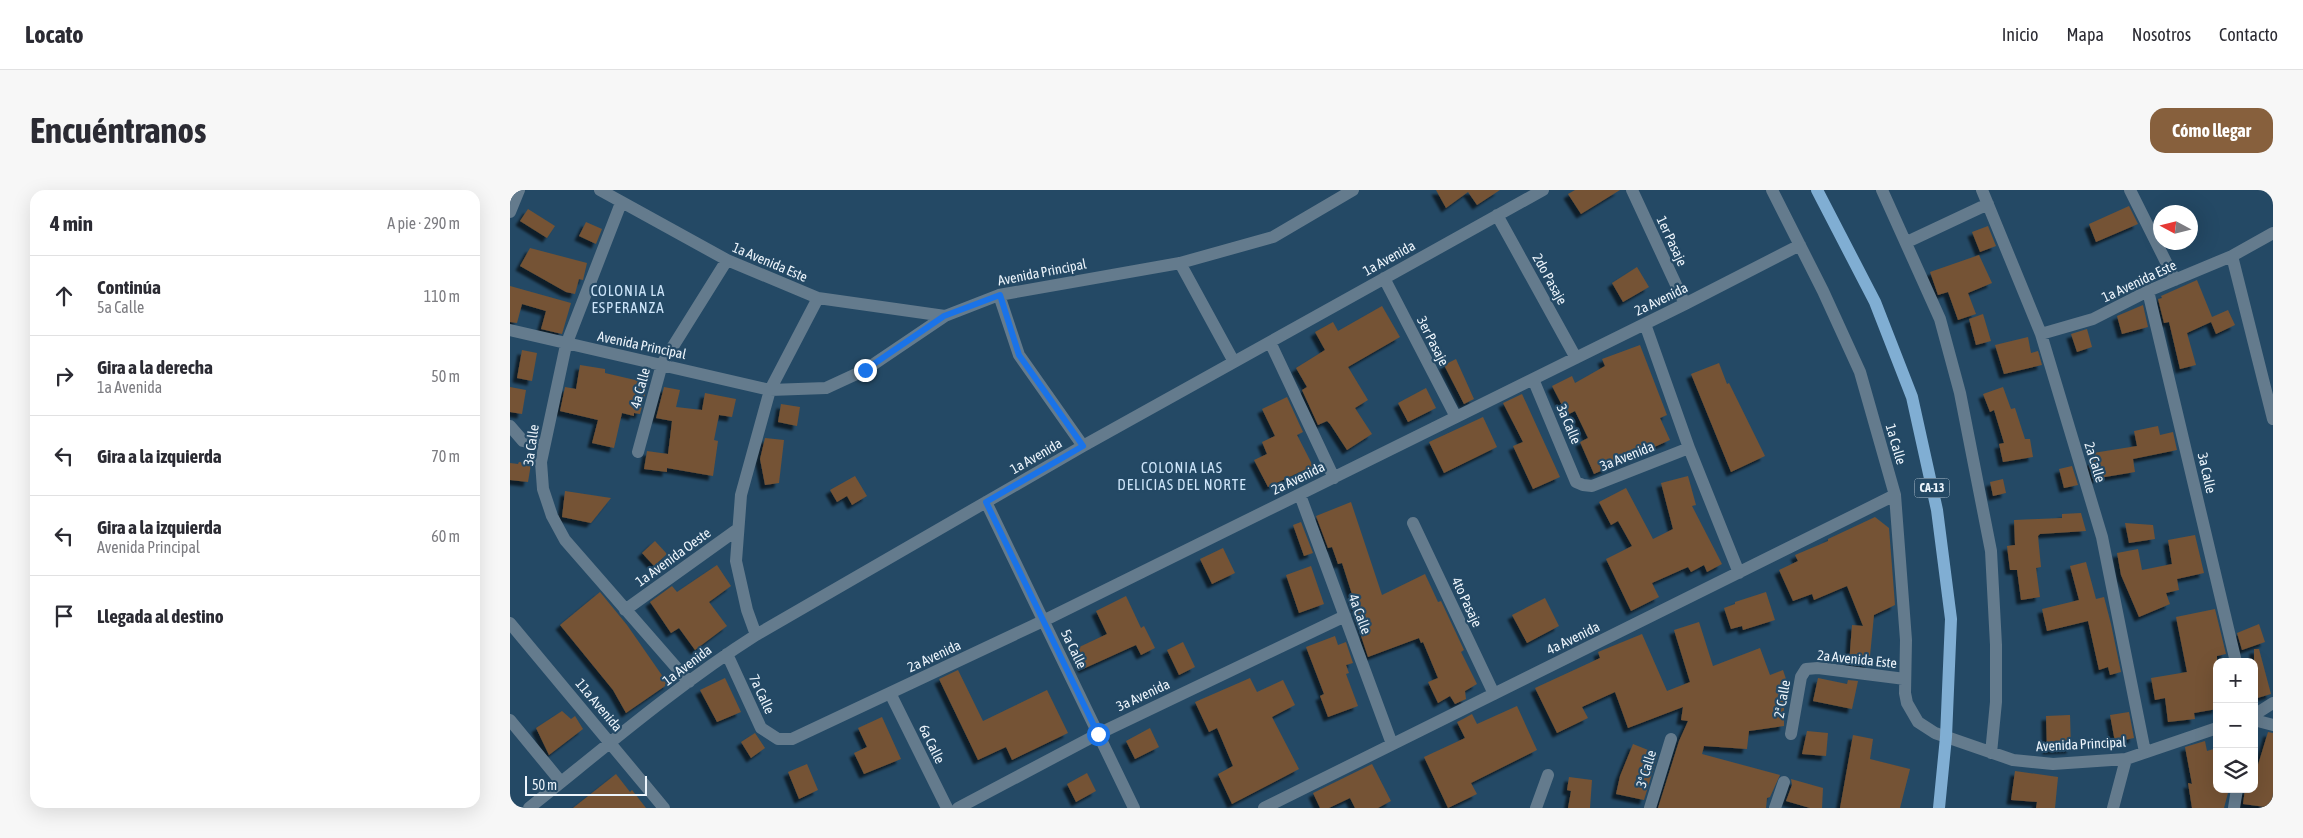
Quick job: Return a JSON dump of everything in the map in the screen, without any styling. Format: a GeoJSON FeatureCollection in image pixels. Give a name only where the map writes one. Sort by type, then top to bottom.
{"type":"FeatureCollection","features":[{"type":"Feature","properties":{"kind":"main road","name":"CA-13"},"geometry":{"type":"LineString","coordinates":[[1818,190],[1875,302],[1912,396],[1937,510],[1950,620],[1946,737],[1939,808]]}},
{"type":"Feature","properties":{"kind":"street"},"geometry":{"type":"LineString","coordinates":[[510,212],[519,190]]}},
{"type":"Feature","properties":{"kind":"street","name":"1a Avenida Este"},"geometry":{"type":"LineString","coordinates":[[600,190],[727,260],[818,298],[944,316]]}},
{"type":"Feature","properties":{"kind":"street","name":"Avenida Principal"},"geometry":{"type":"LineString","coordinates":[[510,330],[566,345],[662,364],[770,390],[826,388],[865,370],[944,316],[1000,295],[1180,263],[1273,237],[1354,190]]}},
{"type":"Feature","properties":{"kind":"street","name":"1a Avenida"},"geometry":{"type":"LineString","coordinates":[[611,742],[689,682],[756,635],[1083,446],[1543,190]]}},
{"type":"Feature","properties":{"kind":"street","name":"1er Pasaje"},"geometry":{"type":"LineString","coordinates":[[1632,190],[1685,304]]}},
{"type":"Feature","properties":{"kind":"street","name":"1a Calle"},"geometry":{"type":"LineString","coordinates":[[1772,190],[1860,372],[1895,494],[1906,640],[1905,679],[1907,703],[1911,713],[1926,728],[1946,737]]}},
{"type":"Feature","properties":{"kind":"street"},"geometry":{"type":"LineString","coordinates":[[1882,190],[1907,242],[1943,328],[1960,393],[1991,551],[1996,692],[1991,753]]}},
{"type":"Feature","properties":{"kind":"street","name":"2a Calle"},"geometry":{"type":"LineString","coordinates":[[1982,190],[2041,334],[2102,537],[2145,752]]}},
{"type":"Feature","properties":{"kind":"street"},"geometry":{"type":"LineString","coordinates":[[2130,190],[2175,280]]}},
{"type":"Feature","properties":{"kind":"street","name":"3a Calle"},"geometry":{"type":"LineString","coordinates":[[621,203],[566,345],[541,462],[543,490],[552,516],[565,540],[689,682]]}},
{"type":"Feature","properties":{"kind":"street"},"geometry":{"type":"LineString","coordinates":[[1907,242],[1988,204]]}},
{"type":"Feature","properties":{"kind":"street","name":"2do Pasaje"},"geometry":{"type":"LineString","coordinates":[[1498,215],[1576,358]]}},
{"type":"Feature","properties":{"kind":"street","name":"1a Avenida Este"},"geometry":{"type":"LineString","coordinates":[[2041,334],[2093,320],[2148,291],[2232,256],[2273,233]]}},
{"type":"Feature","properties":{"kind":"street","name":"2a Avenida"},"geometry":{"type":"LineString","coordinates":[[778,739],[792,739],[1043,621],[1685,304],[1800,245]]}},
{"type":"Feature","properties":{"kind":"street"},"geometry":{"type":"LineString","coordinates":[[2232,256],[2273,419]]}},
{"type":"Feature","properties":{"kind":"street","name":"4a Calle"},"geometry":{"type":"LineString","coordinates":[[638,452],[662,364],[727,260]]}},
{"type":"Feature","properties":{"kind":"street"},"geometry":{"type":"LineString","coordinates":[[1180,263],[1234,362]]}},
{"type":"Feature","properties":{"kind":"street","name":"3er Pasaje"},"geometry":{"type":"LineString","coordinates":[[1384,278],[1456,417]]}},
{"type":"Feature","properties":{"kind":"street","name":"3a Calle"},"geometry":{"type":"LineString","coordinates":[[2148,291],[2235,658]]}},
{"type":"Feature","properties":{"kind":"street"},"geometry":{"type":"LineString","coordinates":[[1000,295],[1019,355],[1083,446]]}},
{"type":"Feature","properties":{"kind":"street"},"geometry":{"type":"LineString","coordinates":[[756,635],[747,610],[736,561],[741,495],[770,390],[818,298]]}},
{"type":"Feature","properties":{"kind":"street"},"geometry":{"type":"LineString","coordinates":[[1644,324],[1688,448],[1739,573]]}},
{"type":"Feature","properties":{"kind":"street"},"geometry":{"type":"LineString","coordinates":[[1270,342],[1334,478]]}},
{"type":"Feature","properties":{"kind":"street","name":"3a Calle"},"geometry":{"type":"LineString","coordinates":[[1533,379],[1576,482]]}},
{"type":"Feature","properties":{"kind":"street"},"geometry":{"type":"LineString","coordinates":[[510,426],[523,441],[544,446]]}},
{"type":"Feature","properties":{"kind":"street","name":"3a Avenida"},"geometry":{"type":"LineString","coordinates":[[1576,482],[1592,486],[1688,448]]}},
{"type":"Feature","properties":{"kind":"street","name":"4a Avenida"},"geometry":{"type":"LineString","coordinates":[[1264,808],[1895,494]]}},
{"type":"Feature","properties":{"kind":"street","name":"4a Calle"},"geometry":{"type":"LineString","coordinates":[[1300,495],[1392,744]]}},
{"type":"Feature","properties":{"kind":"street","name":"5a Calle"},"geometry":{"type":"LineString","coordinates":[[986,502],[1134,808]]}},
{"type":"Feature","properties":{"kind":"street","name":"4to Pasaje"},"geometry":{"type":"LineString","coordinates":[[1413,523],[1494,694]]}},
{"type":"Feature","properties":{"kind":"street","name":"1a Avenida Oeste"},"geometry":{"type":"LineString","coordinates":[[625,610],[738,529]]}},
{"type":"Feature","properties":{"kind":"street","name":"3a Avenida"},"geometry":{"type":"LineString","coordinates":[[958,808],[1098,734],[1345,616]]}},
{"type":"Feature","properties":{"kind":"street","name":"11a Avenida"},"geometry":{"type":"LineString","coordinates":[[510,623],[664,808]]}},
{"type":"Feature","properties":{"kind":"street","name":"7a Calle"},"geometry":{"type":"LineString","coordinates":[[727,654],[761,728],[778,739]]}},
{"type":"Feature","properties":{"kind":"street","name":"2a Avenida Este"},"geometry":{"type":"LineString","coordinates":[[1806,669],[1818,668],[1905,679]]}},
{"type":"Feature","properties":{"kind":"street","name":"2ª Calle"},"geometry":{"type":"LineString","coordinates":[[1791,734],[1801,677],[1806,669]]}},
{"type":"Feature","properties":{"kind":"street","name":"6a Calle"},"geometry":{"type":"LineString","coordinates":[[890,693],[946,808]]}},
{"type":"Feature","properties":{"kind":"street"},"geometry":{"type":"LineString","coordinates":[[2258,712],[2273,703]]}},
{"type":"Feature","properties":{"kind":"street"},"geometry":{"type":"LineString","coordinates":[[510,720],[561,782]]}},
{"type":"Feature","properties":{"kind":"street"},"geometry":{"type":"LineString","coordinates":[[2258,721],[2273,725]]}},
{"type":"Feature","properties":{"kind":"street","name":"Avenida Principal"},"geometry":{"type":"LineString","coordinates":[[1946,737],[2013,760],[2053,764],[2126,759],[2213,729]]}},
{"type":"Feature","properties":{"kind":"street","name":"3ª Calle"},"geometry":{"type":"LineString","coordinates":[[1650,808],[1671,739]]}},
{"type":"Feature","properties":{"kind":"street"},"geometry":{"type":"LineString","coordinates":[[529,808],[611,742]]}},
{"type":"Feature","properties":{"kind":"street"},"geometry":{"type":"LineString","coordinates":[[2113,808],[2126,759]]}},
{"type":"Feature","properties":{"kind":"street"},"geometry":{"type":"LineString","coordinates":[[1536,808],[1548,776]]}},
{"type":"Feature","properties":{"kind":"street"},"geometry":{"type":"LineString","coordinates":[[1776,808],[1784,782]]}},
{"type":"Feature","properties":{"kind":"street"},"geometry":{"type":"LineString","coordinates":[[2234,808],[2236,793]]}},
{"type":"Feature","properties":{"kind":"building"},"geometry":{"type":"Polygon","coordinates":[[[1436,190],[1500,190],[1477,205],[1468,192],[1446,208],[1436,190]]]}},
{"type":"Feature","properties":{"kind":"building"},"geometry":{"type":"Polygon","coordinates":[[[1575,190],[1620,190],[1581,214],[1568,194],[1575,190]]]}},
{"type":"Feature","properties":{"kind":"building"},"geometry":{"type":"Polygon","coordinates":[[[2129,206],[2138,224],[2096,242],[2089,224],[2129,206]]]}},
{"type":"Feature","properties":{"kind":"building"},"geometry":{"type":"Polygon","coordinates":[[[528,209],[555,226],[547,238],[520,221],[528,209]]]}},
{"type":"Feature","properties":{"kind":"building"},"geometry":{"type":"Polygon","coordinates":[[[586,222],[602,229],[596,244],[579,236],[586,222]]]}},
{"type":"Feature","properties":{"kind":"building"},"geometry":{"type":"Polygon","coordinates":[[[1988,226],[1996,246],[1980,252],[1972,232],[1988,226]]]}},
{"type":"Feature","properties":{"kind":"building"},"geometry":{"type":"Polygon","coordinates":[[[530,248],[587,263],[583,280],[579,279],[575,294],[566,292],[520,266],[530,248]]]}},
{"type":"Feature","properties":{"kind":"building"},"geometry":{"type":"Polygon","coordinates":[[[1979,255],[1992,283],[1968,293],[1976,314],[1958,320],[1948,292],[1938,295],[1930,272],[1979,255]]]}},
{"type":"Feature","properties":{"kind":"building"},"geometry":{"type":"Polygon","coordinates":[[[1637,267],[1649,287],[1623,302],[1612,283],[1637,267]]]}},
{"type":"Feature","properties":{"kind":"building"},"geometry":{"type":"Polygon","coordinates":[[[2197,280],[2212,317],[2228,310],[2235,325],[2216,334],[2211,322],[2187,333],[2196,365],[2180,369],[2169,322],[2164,323],[2158,299],[2197,280]]]}},
{"type":"Feature","properties":{"kind":"building"},"geometry":{"type":"Polygon","coordinates":[[[510,286],[571,303],[562,334],[541,329],[546,311],[522,304],[517,323],[510,322],[510,286]]]}},
{"type":"Feature","properties":{"kind":"building"},"geometry":{"type":"Polygon","coordinates":[[[2143,305],[2148,327],[2122,334],[2117,316],[2143,305]]]}},
{"type":"Feature","properties":{"kind":"building"},"geometry":{"type":"Polygon","coordinates":[[[1382,306],[1400,337],[1348,367],[1368,400],[1355,408],[1372,434],[1347,450],[1327,421],[1318,425],[1302,390],[1307,387],[1296,368],[1325,350],[1315,332],[1333,322],[1338,331],[1382,306]]]}},
{"type":"Feature","properties":{"kind":"building"},"geometry":{"type":"Polygon","coordinates":[[[1983,314],[1991,341],[1976,345],[1969,319],[1983,314]]]}},
{"type":"Feature","properties":{"kind":"building"},"geometry":{"type":"Polygon","coordinates":[[[2087,329],[2092,347],[2077,352],[2071,334],[2087,329]]]}},
{"type":"Feature","properties":{"kind":"building"},"geometry":{"type":"Polygon","coordinates":[[[2028,337],[2031,353],[2038,351],[2042,365],[2004,374],[1995,345],[2028,337]]]}},
{"type":"Feature","properties":{"kind":"building"},"geometry":{"type":"Polygon","coordinates":[[[1640,345],[1667,415],[1660,418],[1670,440],[1594,474],[1580,442],[1588,438],[1575,411],[1567,415],[1552,386],[1572,376],[1575,383],[1605,366],[1602,359],[1640,345]]]}},
{"type":"Feature","properties":{"kind":"building"},"geometry":{"type":"Polygon","coordinates":[[[522,350],[537,353],[532,381],[517,378],[522,350]]]}},
{"type":"Feature","properties":{"kind":"building"},"geometry":{"type":"Polygon","coordinates":[[[1456,359],[1474,399],[1464,404],[1444,365],[1456,359]]]}},
{"type":"Feature","properties":{"kind":"building"},"geometry":{"type":"Polygon","coordinates":[[[1719,363],[1727,384],[1729,383],[1765,456],[1731,472],[1691,374],[1719,363]]]}},
{"type":"Feature","properties":{"kind":"building"},"geometry":{"type":"Polygon","coordinates":[[[580,365],[605,369],[605,373],[648,383],[640,414],[634,413],[634,416],[622,413],[614,448],[592,443],[598,420],[560,411],[565,387],[576,389],[580,365]]]}},
{"type":"Feature","properties":{"kind":"building"},"geometry":{"type":"Polygon","coordinates":[[[510,387],[526,390],[522,414],[510,412],[510,387]]]}},
{"type":"Feature","properties":{"kind":"building"},"geometry":{"type":"Polygon","coordinates":[[[664,387],[680,390],[676,407],[702,410],[705,393],[736,399],[732,417],[719,415],[714,440],[718,441],[713,476],[667,468],[667,472],[644,469],[647,451],[668,454],[672,421],[656,418],[664,387]]]}},
{"type":"Feature","properties":{"kind":"building"},"geometry":{"type":"Polygon","coordinates":[[[2003,387],[2011,409],[2015,408],[2025,439],[2030,439],[2033,457],[2003,462],[1999,444],[2004,443],[1994,410],[1990,412],[1983,394],[2003,387]]]}},
{"type":"Feature","properties":{"kind":"building"},"geometry":{"type":"Polygon","coordinates":[[[1426,388],[1436,408],[1408,422],[1398,403],[1426,388]]]}},
{"type":"Feature","properties":{"kind":"building"},"geometry":{"type":"Polygon","coordinates":[[[1522,394],[1560,477],[1533,489],[1513,446],[1523,442],[1503,403],[1522,394]]]}},
{"type":"Feature","properties":{"kind":"building"},"geometry":{"type":"Polygon","coordinates":[[[1287,397],[1303,432],[1297,435],[1313,466],[1268,487],[1254,460],[1267,454],[1262,442],[1275,436],[1262,409],[1287,397]]]}},
{"type":"Feature","properties":{"kind":"building"},"geometry":{"type":"Polygon","coordinates":[[[781,404],[800,407],[797,426],[778,422],[781,404]]]}},
{"type":"Feature","properties":{"kind":"building"},"geometry":{"type":"Polygon","coordinates":[[[1483,417],[1497,447],[1444,473],[1429,442],[1483,417]]]}},
{"type":"Feature","properties":{"kind":"building"},"geometry":{"type":"Polygon","coordinates":[[[2158,426],[2160,435],[2173,432],[2177,450],[2133,459],[2135,472],[2093,479],[2088,462],[2094,461],[2093,453],[2137,446],[2134,431],[2158,426]]]}},
{"type":"Feature","properties":{"kind":"building"},"geometry":{"type":"Polygon","coordinates":[[[765,438],[784,440],[779,483],[765,485],[760,459],[765,438]]]}},
{"type":"Feature","properties":{"kind":"building"},"geometry":{"type":"Polygon","coordinates":[[[519,462],[531,464],[528,482],[510,480],[510,463],[518,464],[519,462]]]}},
{"type":"Feature","properties":{"kind":"building"},"geometry":{"type":"Polygon","coordinates":[[[2072,466],[2078,485],[2064,488],[2059,469],[2072,466]]]}},
{"type":"Feature","properties":{"kind":"building"},"geometry":{"type":"Polygon","coordinates":[[[855,476],[867,496],[852,505],[847,496],[837,502],[830,490],[855,476]]]}},
{"type":"Feature","properties":{"kind":"building"},"geometry":{"type":"Polygon","coordinates":[[[1688,476],[1696,505],[1692,506],[1722,564],[1707,572],[1704,565],[1691,572],[1688,567],[1652,583],[1659,597],[1631,611],[1606,559],[1632,546],[1618,521],[1611,525],[1599,502],[1626,488],[1653,539],[1673,529],[1661,483],[1688,476]]]}},
{"type":"Feature","properties":{"kind":"building"},"geometry":{"type":"Polygon","coordinates":[[[2003,479],[2006,493],[1993,496],[1990,482],[2003,479]]]}},
{"type":"Feature","properties":{"kind":"building"},"geometry":{"type":"Polygon","coordinates":[[[565,491],[611,498],[591,523],[562,517],[565,491]]]}},
{"type":"Feature","properties":{"kind":"building"},"geometry":{"type":"Polygon","coordinates":[[[1351,502],[1382,595],[1425,574],[1438,602],[1441,601],[1464,650],[1461,652],[1477,684],[1465,691],[1466,699],[1455,704],[1450,696],[1438,703],[1428,682],[1438,678],[1423,642],[1421,643],[1419,638],[1368,657],[1361,636],[1365,635],[1342,563],[1338,564],[1332,547],[1328,548],[1316,516],[1351,502]]]}},
{"type":"Feature","properties":{"kind":"building"},"geometry":{"type":"Polygon","coordinates":[[[2081,513],[2086,531],[2040,534],[2038,536],[2041,567],[2036,568],[2040,597],[2021,600],[2017,570],[2010,570],[2007,546],[2015,545],[2014,520],[2062,518],[2062,514],[2081,513]]]}},
{"type":"Feature","properties":{"kind":"building"},"geometry":{"type":"Polygon","coordinates":[[[1875,517],[1889,528],[1895,605],[1874,615],[1869,666],[1849,664],[1852,625],[1863,626],[1847,586],[1814,600],[1812,594],[1793,601],[1779,570],[1798,561],[1795,555],[1828,541],[1828,539],[1875,517]]]}},
{"type":"Feature","properties":{"kind":"building"},"geometry":{"type":"Polygon","coordinates":[[[1301,522],[1313,553],[1304,556],[1293,525],[1301,522]]]}},
{"type":"Feature","properties":{"kind":"building"},"geometry":{"type":"Polygon","coordinates":[[[2125,523],[2153,525],[2155,539],[2129,543],[2125,523]]]}},
{"type":"Feature","properties":{"kind":"building"},"geometry":{"type":"Polygon","coordinates":[[[2195,535],[2204,573],[2177,579],[2179,590],[2166,593],[2170,604],[2139,617],[2121,575],[2117,553],[2138,549],[2142,570],[2172,564],[2168,540],[2195,535]]]}},
{"type":"Feature","properties":{"kind":"building"},"geometry":{"type":"Polygon","coordinates":[[[655,541],[667,554],[654,566],[642,553],[655,541]]]}},
{"type":"Feature","properties":{"kind":"building"},"geometry":{"type":"Polygon","coordinates":[[[1223,548],[1235,573],[1212,584],[1200,559],[1223,548]]]}},
{"type":"Feature","properties":{"kind":"building"},"geometry":{"type":"Polygon","coordinates":[[[2086,562],[2096,599],[2104,597],[2111,624],[2121,672],[2110,675],[2108,667],[2099,670],[2088,621],[2047,631],[2042,609],[2079,600],[2070,566],[2086,562]]]}},
{"type":"Feature","properties":{"kind":"building"},"geometry":{"type":"Polygon","coordinates":[[[717,565],[731,586],[709,602],[727,626],[695,650],[679,628],[671,633],[650,602],[672,586],[677,592],[717,565]]]}},
{"type":"Feature","properties":{"kind":"building"},"geometry":{"type":"Polygon","coordinates":[[[1311,566],[1324,604],[1299,613],[1286,575],[1311,566]]]}},
{"type":"Feature","properties":{"kind":"building"},"geometry":{"type":"Polygon","coordinates":[[[600,592],[627,625],[668,684],[626,713],[613,690],[560,625],[600,592]]]}},
{"type":"Feature","properties":{"kind":"building"},"geometry":{"type":"Polygon","coordinates":[[[1766,592],[1775,620],[1743,630],[1742,626],[1731,629],[1724,608],[1735,604],[1735,602],[1766,592]]]}},
{"type":"Feature","properties":{"kind":"building"},"geometry":{"type":"Polygon","coordinates":[[[1126,596],[1141,628],[1144,626],[1155,648],[1141,655],[1136,645],[1083,669],[1075,649],[1107,634],[1096,611],[1126,596]]]}},
{"type":"Feature","properties":{"kind":"building"},"geometry":{"type":"Polygon","coordinates":[[[1545,598],[1559,626],[1527,643],[1512,615],[1545,598]]]}},
{"type":"Feature","properties":{"kind":"building"},"geometry":{"type":"Polygon","coordinates":[[[2215,609],[2226,654],[2213,658],[2213,710],[2194,713],[2195,719],[2168,722],[2165,698],[2155,700],[2151,678],[2187,672],[2176,617],[2215,609]]]}},
{"type":"Feature","properties":{"kind":"building"},"geometry":{"type":"Polygon","coordinates":[[[1699,622],[1713,666],[1760,648],[1770,675],[1783,670],[1790,691],[1784,696],[1784,726],[1749,731],[1747,749],[1704,746],[1702,754],[1780,775],[1770,797],[1767,798],[1766,808],[1658,808],[1679,741],[1688,721],[1681,720],[1683,707],[1628,728],[1615,692],[1582,707],[1588,718],[1557,733],[1535,688],[1600,658],[1598,652],[1642,634],[1667,691],[1690,682],[1674,630],[1699,622]]]}},
{"type":"Feature","properties":{"kind":"building"},"geometry":{"type":"Polygon","coordinates":[[[2259,624],[2265,642],[2242,650],[2237,633],[2259,624]]]}},
{"type":"Feature","properties":{"kind":"building"},"geometry":{"type":"Polygon","coordinates":[[[1335,636],[1338,645],[1346,642],[1353,663],[1346,665],[1349,673],[1346,674],[1358,706],[1328,717],[1320,696],[1324,694],[1306,647],[1335,636]]]}},
{"type":"Feature","properties":{"kind":"building"},"geometry":{"type":"Polygon","coordinates":[[[1183,642],[1195,667],[1179,675],[1167,650],[1183,642]]]}},
{"type":"Feature","properties":{"kind":"building"},"geometry":{"type":"Polygon","coordinates":[[[2254,649],[2259,649],[2271,694],[2258,698],[2258,658],[2254,658],[2254,649]]]}},
{"type":"Feature","properties":{"kind":"building"},"geometry":{"type":"Polygon","coordinates":[[[958,670],[983,721],[1047,690],[1068,733],[1012,760],[1006,747],[978,760],[939,679],[958,670]]]}},
{"type":"Feature","properties":{"kind":"building"},"geometry":{"type":"Polygon","coordinates":[[[725,678],[741,712],[717,722],[700,690],[725,678]]]}},
{"type":"Feature","properties":{"kind":"building"},"geometry":{"type":"Polygon","coordinates":[[[1250,678],[1257,692],[1283,680],[1295,705],[1272,717],[1299,769],[1232,804],[1218,774],[1233,766],[1217,728],[1209,732],[1195,702],[1250,678]]]}},
{"type":"Feature","properties":{"kind":"building"},"geometry":{"type":"Polygon","coordinates":[[[1818,678],[1847,684],[1848,680],[1858,681],[1852,709],[1813,701],[1818,678]]]}},
{"type":"Feature","properties":{"kind":"building"},"geometry":{"type":"Polygon","coordinates":[[[1517,706],[1537,750],[1471,783],[1477,794],[1448,808],[1424,757],[1465,738],[1457,722],[1472,714],[1477,724],[1517,706]]]}},
{"type":"Feature","properties":{"kind":"building"},"geometry":{"type":"Polygon","coordinates":[[[562,711],[571,719],[575,716],[583,729],[549,755],[536,728],[562,711]]]}},
{"type":"Feature","properties":{"kind":"building"},"geometry":{"type":"Polygon","coordinates":[[[2129,712],[2134,738],[2115,742],[2110,715],[2129,712]]]}},
{"type":"Feature","properties":{"kind":"building"},"geometry":{"type":"Polygon","coordinates":[[[2070,715],[2071,749],[2047,750],[2046,716],[2070,715]]]}},
{"type":"Feature","properties":{"kind":"building"},"geometry":{"type":"Polygon","coordinates":[[[882,717],[901,759],[864,774],[854,753],[867,747],[858,728],[882,717]]]}},
{"type":"Feature","properties":{"kind":"building"},"geometry":{"type":"Polygon","coordinates":[[[1150,728],[1159,747],[1135,759],[1126,741],[1150,728]]]}},
{"type":"Feature","properties":{"kind":"building"},"geometry":{"type":"Polygon","coordinates":[[[1807,731],[1828,733],[1826,756],[1802,754],[1807,731]]]}},
{"type":"Feature","properties":{"kind":"building"},"geometry":{"type":"Polygon","coordinates":[[[2268,732],[2273,733],[2273,808],[2243,804],[2244,793],[2258,793],[2258,765],[2268,732]]]}},
{"type":"Feature","properties":{"kind":"building"},"geometry":{"type":"Polygon","coordinates":[[[755,733],[765,748],[751,758],[741,742],[755,733]]]}},
{"type":"Feature","properties":{"kind":"building"},"geometry":{"type":"Polygon","coordinates":[[[1853,735],[1873,739],[1870,759],[1910,769],[1900,808],[1840,808],[1853,735]]]}},
{"type":"Feature","properties":{"kind":"building"},"geometry":{"type":"Polygon","coordinates":[[[2205,741],[2207,751],[2213,749],[2213,793],[2228,793],[2224,808],[2192,808],[2188,783],[2192,784],[2185,747],[2205,741]]]}},
{"type":"Feature","properties":{"kind":"building"},"geometry":{"type":"Polygon","coordinates":[[[1633,744],[1658,754],[1644,800],[1616,794],[1620,776],[1633,744]]]}},
{"type":"Feature","properties":{"kind":"building"},"geometry":{"type":"Polygon","coordinates":[[[807,764],[818,790],[799,799],[788,772],[807,764]]]}},
{"type":"Feature","properties":{"kind":"building"},"geometry":{"type":"Polygon","coordinates":[[[1372,764],[1391,801],[1378,808],[1355,808],[1350,798],[1329,808],[1320,808],[1313,793],[1372,764]]]}},
{"type":"Feature","properties":{"kind":"building"},"geometry":{"type":"Polygon","coordinates":[[[2015,771],[2058,777],[2055,808],[2036,808],[2037,802],[2011,800],[2015,771]]]}},
{"type":"Feature","properties":{"kind":"building"},"geometry":{"type":"Polygon","coordinates":[[[1087,773],[1096,791],[1076,802],[1067,784],[1087,773]]]}},
{"type":"Feature","properties":{"kind":"building"},"geometry":{"type":"Polygon","coordinates":[[[616,774],[646,808],[573,808],[616,774]]]}},
{"type":"Feature","properties":{"kind":"building"},"geometry":{"type":"Polygon","coordinates":[[[1569,777],[1592,780],[1590,808],[1568,808],[1571,791],[1567,790],[1569,777]]]}},
{"type":"Feature","properties":{"kind":"building"},"geometry":{"type":"Polygon","coordinates":[[[1791,779],[1823,788],[1822,808],[1810,808],[1786,801],[1792,785],[1791,779]]]}},
{"type":"Feature","properties":{"kind":"district","name":"COLONIA LA ESPERANZA"},"geometry":{"type":"Point","coordinates":[628,300]}},
{"type":"Feature","properties":{"kind":"district","name":"COLONIA LAS DELICIAS DEL NORTE"},"geometry":{"type":"Point","coordinates":[1182,476]}},
{"type":"Feature","properties":{"kind":"route"},"geometry":{"type":"LineString","coordinates":[[865,370],[944,316],[1000,295],[1019,355],[1083,446],[986,502],[1098,734]]}}]}
